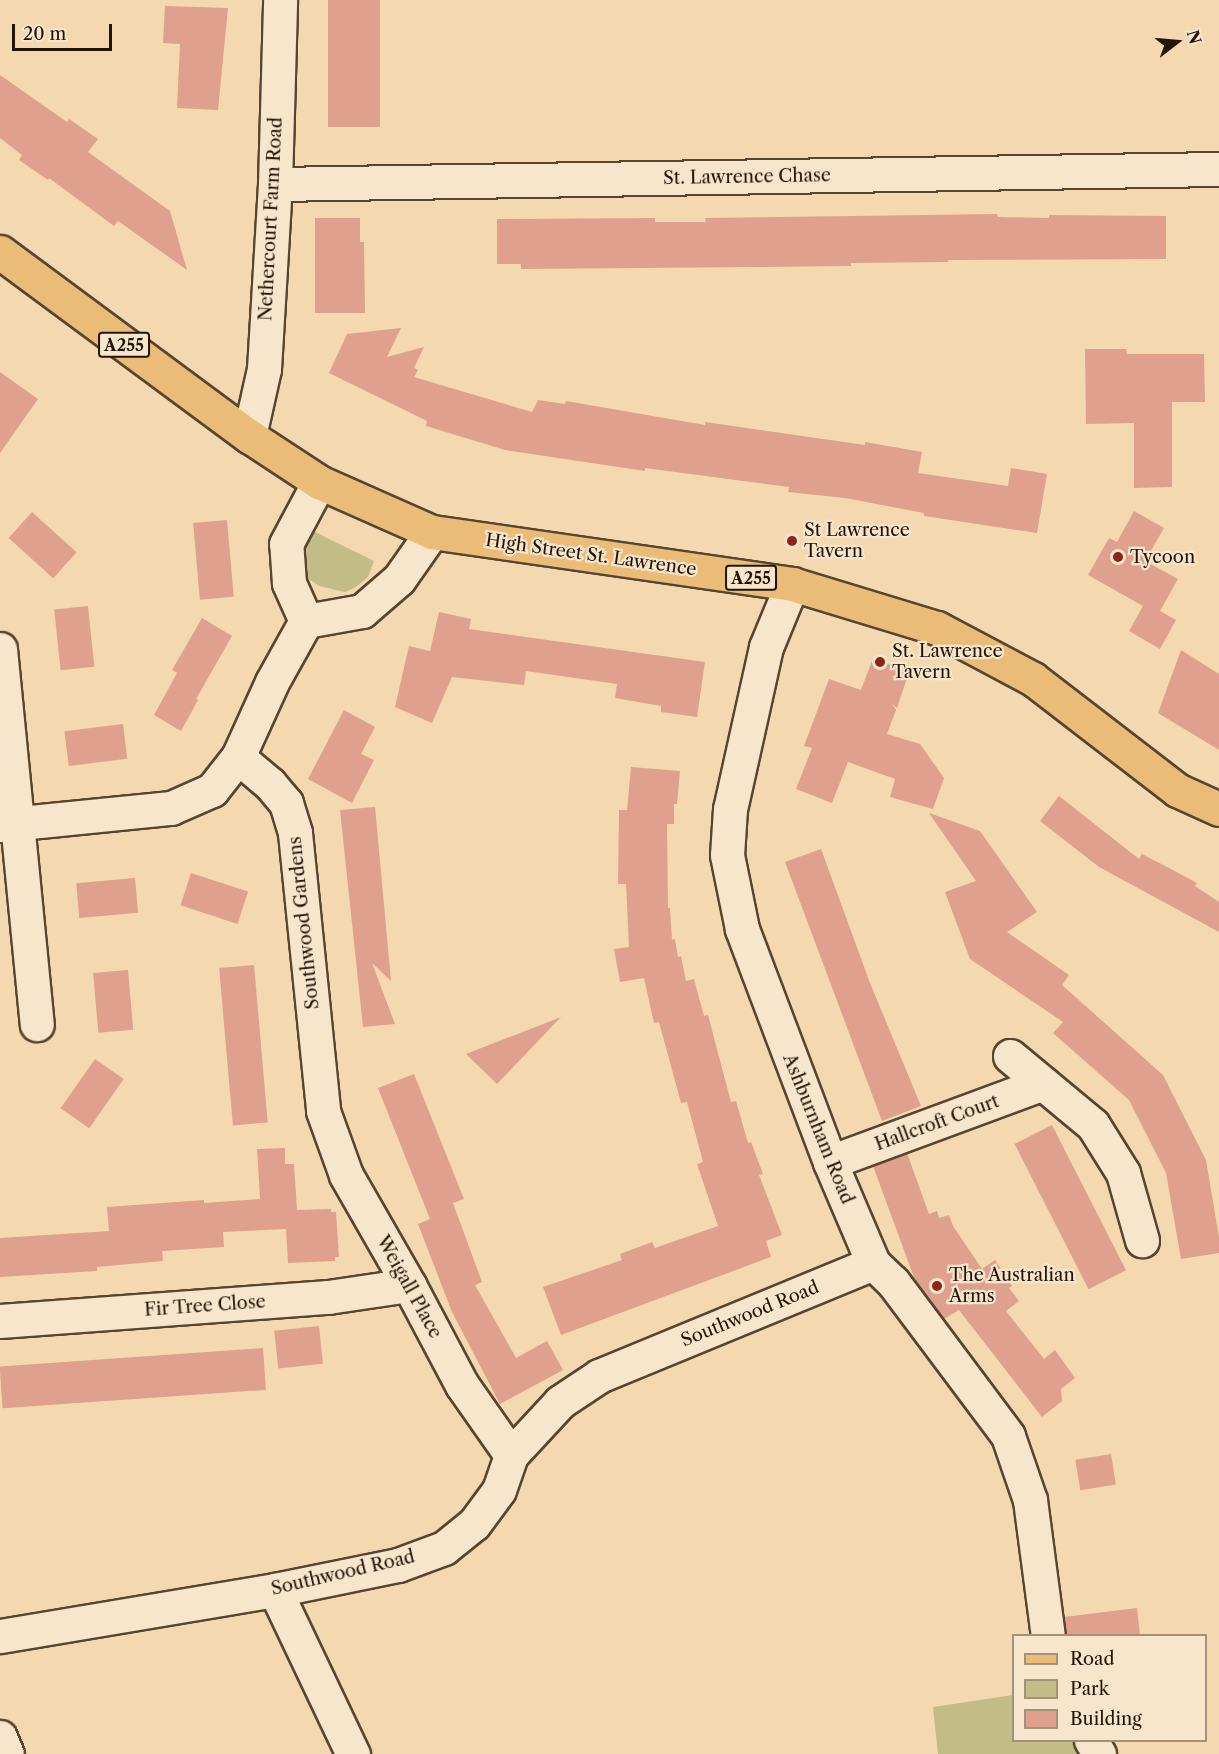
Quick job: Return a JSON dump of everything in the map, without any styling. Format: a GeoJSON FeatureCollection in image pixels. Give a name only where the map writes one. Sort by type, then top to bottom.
{"type":"FeatureCollection","features":[{"type":"Feature","properties":{"kind":"main road","name":"A255"},"geometry":{"type":"LineString","coordinates":[[0,252],[249,436]]}},
{"type":"Feature","properties":{"kind":"main road","name":"High Street St. Lawrence"},"geometry":{"type":"LineString","coordinates":[[249,436],[319,482],[432,532],[792,584],[937,628],[1033,679],[1177,790],[1219,809]]}},
{"type":"Feature","properties":{"kind":"street","name":"Nethercourt Farm Road"},"geometry":{"type":"LineString","coordinates":[[249,436],[264,369],[275,184],[280,0]]}},
{"type":"Feature","properties":{"kind":"street","name":"St. Lawrence Chase"},"geometry":{"type":"LineString","coordinates":[[275,184],[1219,169]]}},
{"type":"Feature","properties":{"kind":"street"},"geometry":{"type":"LineString","coordinates":[[306,621],[289,583],[286,544],[319,482]]}},
{"type":"Feature","properties":{"kind":"street"},"geometry":{"type":"LineString","coordinates":[[306,621],[362,611],[399,579],[432,532]]}},
{"type":"Feature","properties":{"kind":"street","name":"Ashburnham Road"},"geometry":{"type":"LineString","coordinates":[[792,584],[766,647],[730,809],[727,855],[742,929],[830,1162],[873,1263],[893,1282],[1008,1436],[1030,1500],[1048,1634]]}},
{"type":"Feature","properties":{"kind":"street"},"geometry":{"type":"LineString","coordinates":[[8,824],[171,808],[212,790],[238,757],[272,682],[306,621]]}},
{"type":"Feature","properties":{"kind":"street"},"geometry":{"type":"LineString","coordinates":[[0,649],[8,824],[37,1024]]}},
{"type":"Feature","properties":{"kind":"street","name":"Southwood Gardens"},"geometry":{"type":"LineString","coordinates":[[238,757],[270,783],[286,803],[295,833],[323,1111]]}},
{"type":"Feature","properties":{"kind":"street"},"geometry":{"type":"LineString","coordinates":[[1010,1056],[1093,1125],[1123,1173],[1142,1240]]}},
{"type":"Feature","properties":{"kind":"street","name":"Hallcroft Court"},"geometry":{"type":"LineString","coordinates":[[830,1162],[1043,1083]]}},
{"type":"Feature","properties":{"kind":"street","name":"Weigall Place"},"geometry":{"type":"LineString","coordinates":[[323,1111],[346,1175],[409,1285],[462,1385],[511,1455]]}},
{"type":"Feature","properties":{"kind":"street","name":"Southwood Road"},"geometry":{"type":"LineString","coordinates":[[0,1636],[275,1590],[398,1565],[444,1548],[474,1524],[499,1490],[511,1455],[560,1402],[599,1376],[873,1263]]}},
{"type":"Feature","properties":{"kind":"street","name":"Fir Tree Close"},"geometry":{"type":"LineString","coordinates":[[0,1321],[328,1297],[409,1285]]}},
{"type":"Feature","properties":{"kind":"street"},"geometry":{"type":"LineString","coordinates":[[275,1590],[353,1754]]}},
{"type":"Feature","properties":{"kind":"street"},"geometry":{"type":"LineString","coordinates":[[0,1737],[7,1754]]}},
{"type":"Feature","properties":{"kind":"green space"},"geometry":{"type":"Polygon","coordinates":[[[313,531],[374,561],[368,577],[356,587],[345,592],[319,586],[306,577],[300,562],[302,545],[313,531]]]}},
{"type":"Feature","properties":{"kind":"green space"},"geometry":{"type":"Polygon","coordinates":[[[1012,1695],[1012,1742],[1081,1742],[1087,1754],[938,1754],[933,1707],[1012,1695]]]}},
{"type":"Feature","properties":{"kind":"building"},"geometry":{"type":"Polygon","coordinates":[[[328,0],[380,0],[380,127],[328,127],[328,0]]]}},
{"type":"Feature","properties":{"kind":"building"},"geometry":{"type":"Polygon","coordinates":[[[165,6],[228,8],[218,110],[177,108],[180,44],[163,43],[165,6]]]}},
{"type":"Feature","properties":{"kind":"building"},"geometry":{"type":"Polygon","coordinates":[[[0,75],[67,122],[69,119],[98,139],[88,152],[170,211],[187,270],[118,221],[114,226],[49,178],[48,180],[19,160],[22,155],[0,138],[0,75]]]}},
{"type":"Feature","properties":{"kind":"building"},"geometry":{"type":"Polygon","coordinates":[[[997,214],[998,217],[1049,218],[1049,215],[1166,216],[1166,259],[948,260],[948,262],[851,263],[851,266],[521,269],[521,264],[497,264],[497,219],[655,218],[655,222],[706,222],[705,218],[997,214]]]}},
{"type":"Feature","properties":{"kind":"building"},"geometry":{"type":"Polygon","coordinates":[[[315,218],[360,218],[360,242],[364,242],[365,313],[315,313],[315,218]]]}},
{"type":"Feature","properties":{"kind":"building"},"geometry":{"type":"Polygon","coordinates":[[[401,328],[387,357],[424,347],[414,368],[418,370],[414,377],[532,412],[538,400],[565,404],[566,401],[705,425],[705,422],[865,445],[865,442],[922,452],[918,473],[1008,486],[1011,468],[1047,474],[1037,533],[924,516],[924,513],[845,498],[788,492],[789,487],[645,468],[645,471],[505,450],[426,426],[427,421],[329,373],[347,334],[401,328]]]}},
{"type":"Feature","properties":{"kind":"building"},"geometry":{"type":"Polygon","coordinates":[[[1085,349],[1126,349],[1127,354],[1204,354],[1205,402],[1172,402],[1172,487],[1134,488],[1134,423],[1086,424],[1085,349]]]}},
{"type":"Feature","properties":{"kind":"building"},"geometry":{"type":"Polygon","coordinates":[[[0,372],[38,399],[0,453],[0,372]]]}},
{"type":"Feature","properties":{"kind":"building"},"geometry":{"type":"Polygon","coordinates":[[[1134,511],[1164,528],[1145,561],[1178,579],[1160,611],[1176,620],[1160,649],[1129,631],[1143,606],[1088,575],[1109,538],[1117,542],[1134,511]]]}},
{"type":"Feature","properties":{"kind":"building"},"geometry":{"type":"Polygon","coordinates":[[[32,512],[77,552],[53,578],[9,538],[32,512]]]}},
{"type":"Feature","properties":{"kind":"building"},"geometry":{"type":"Polygon","coordinates":[[[227,520],[234,597],[200,600],[193,523],[227,520]]]}},
{"type":"Feature","properties":{"kind":"building"},"geometry":{"type":"Polygon","coordinates":[[[88,606],[94,667],[61,670],[54,610],[88,606]]]}},
{"type":"Feature","properties":{"kind":"building"},"geometry":{"type":"Polygon","coordinates":[[[439,612],[471,619],[469,629],[705,662],[697,717],[661,712],[661,706],[615,698],[617,684],[526,671],[524,685],[452,677],[432,723],[395,707],[409,646],[430,651],[439,612]]]}},
{"type":"Feature","properties":{"kind":"building"},"geometry":{"type":"Polygon","coordinates":[[[202,618],[232,636],[196,699],[198,700],[181,731],[154,715],[177,673],[172,670],[202,618]]]}},
{"type":"Feature","properties":{"kind":"building"},"geometry":{"type":"Polygon","coordinates":[[[1181,650],[1219,674],[1219,750],[1158,713],[1181,650]]]}},
{"type":"Feature","properties":{"kind":"building"},"geometry":{"type":"Polygon","coordinates":[[[873,658],[909,672],[897,708],[892,704],[896,710],[887,734],[920,744],[944,778],[933,809],[890,797],[895,779],[848,762],[832,803],[796,789],[812,748],[804,746],[829,679],[861,690],[873,658]]]}},
{"type":"Feature","properties":{"kind":"building"},"geometry":{"type":"Polygon","coordinates":[[[344,710],[375,727],[361,754],[374,760],[352,803],[308,779],[344,710]]]}},
{"type":"Feature","properties":{"kind":"building"},"geometry":{"type":"Polygon","coordinates":[[[123,724],[127,759],[69,766],[64,731],[123,724]]]}},
{"type":"Feature","properties":{"kind":"building"},"geometry":{"type":"Polygon","coordinates":[[[631,767],[680,771],[677,804],[674,804],[674,824],[667,824],[668,908],[670,908],[672,940],[675,939],[678,957],[681,956],[686,981],[694,979],[704,1016],[708,1015],[731,1102],[736,1101],[748,1143],[751,1142],[763,1174],[759,1175],[782,1235],[766,1241],[771,1257],[561,1335],[543,1287],[622,1260],[620,1254],[652,1242],[655,1248],[718,1226],[697,1164],[703,1162],[687,1102],[681,1103],[659,1022],[654,1023],[644,978],[620,982],[614,949],[629,947],[626,884],[618,884],[619,810],[627,810],[631,767]]]}},
{"type":"Feature","properties":{"kind":"building"},"geometry":{"type":"Polygon","coordinates":[[[1059,796],[1139,859],[1142,854],[1197,883],[1195,886],[1219,902],[1219,932],[1099,867],[1040,821],[1059,796]]]}},
{"type":"Feature","properties":{"kind":"building"},"geometry":{"type":"Polygon","coordinates":[[[375,807],[391,981],[372,963],[395,1024],[363,1027],[340,810],[375,807]]]}},
{"type":"Feature","properties":{"kind":"building"},"geometry":{"type":"Polygon","coordinates":[[[929,813],[980,831],[1037,912],[1007,932],[1069,975],[1062,985],[1163,1075],[1206,1160],[1219,1237],[1219,1253],[1181,1259],[1166,1173],[1129,1100],[1053,1033],[1063,1022],[970,959],[945,892],[976,881],[929,813]]]}},
{"type":"Feature","properties":{"kind":"building"},"geometry":{"type":"Polygon","coordinates":[[[821,849],[870,983],[921,1106],[882,1121],[785,862],[821,849]]]}},
{"type":"Feature","properties":{"kind":"building"},"geometry":{"type":"Polygon","coordinates":[[[191,873],[248,892],[238,924],[180,905],[191,873]]]}},
{"type":"Feature","properties":{"kind":"building"},"geometry":{"type":"Polygon","coordinates":[[[135,878],[138,913],[79,918],[76,883],[135,878]]]}},
{"type":"Feature","properties":{"kind":"building"},"geometry":{"type":"Polygon","coordinates":[[[254,965],[268,1122],[233,1125],[219,968],[254,965]]]}},
{"type":"Feature","properties":{"kind":"building"},"geometry":{"type":"Polygon","coordinates":[[[128,970],[133,1030],[98,1033],[93,973],[128,970]]]}},
{"type":"Feature","properties":{"kind":"building"},"geometry":{"type":"Polygon","coordinates":[[[561,1017],[497,1084],[466,1054],[561,1017]]]}},
{"type":"Feature","properties":{"kind":"building"},"geometry":{"type":"Polygon","coordinates":[[[95,1059],[124,1079],[89,1128],[61,1108],[95,1059]]]}},
{"type":"Feature","properties":{"kind":"building"},"geometry":{"type":"Polygon","coordinates":[[[414,1074],[464,1199],[453,1203],[482,1282],[475,1285],[516,1358],[547,1341],[563,1370],[500,1404],[452,1312],[418,1224],[430,1219],[378,1088],[414,1074]]]}},
{"type":"Feature","properties":{"kind":"building"},"geometry":{"type":"Polygon","coordinates":[[[1052,1125],[1126,1270],[1089,1289],[1015,1144],[1052,1125]]]}},
{"type":"Feature","properties":{"kind":"building"},"geometry":{"type":"Polygon","coordinates":[[[285,1148],[285,1164],[294,1164],[297,1210],[331,1209],[331,1212],[336,1212],[339,1257],[335,1257],[335,1261],[288,1263],[286,1229],[223,1232],[224,1247],[162,1251],[163,1261],[97,1267],[97,1271],[0,1277],[0,1238],[109,1231],[107,1207],[204,1200],[204,1203],[260,1199],[257,1149],[285,1148]]]}},
{"type":"Feature","properties":{"kind":"building"},"geometry":{"type":"Polygon","coordinates":[[[907,1153],[929,1214],[937,1211],[939,1218],[949,1215],[953,1226],[982,1269],[995,1260],[1012,1286],[1009,1288],[1019,1301],[1006,1311],[1044,1359],[1055,1350],[1075,1378],[1061,1389],[1062,1401],[1042,1417],[959,1310],[944,1319],[915,1280],[873,1166],[907,1153]]]}},
{"type":"Feature","properties":{"kind":"building"},"geometry":{"type":"Polygon","coordinates":[[[319,1326],[323,1364],[278,1368],[274,1331],[319,1326]]]}},
{"type":"Feature","properties":{"kind":"building"},"geometry":{"type":"Polygon","coordinates":[[[263,1348],[266,1390],[3,1408],[0,1366],[263,1348]]]}},
{"type":"Feature","properties":{"kind":"building"},"geometry":{"type":"Polygon","coordinates":[[[1111,1454],[1116,1485],[1080,1490],[1075,1460],[1111,1454]]]}},
{"type":"Feature","properties":{"kind":"building"},"geometry":{"type":"Polygon","coordinates":[[[1137,1608],[1140,1634],[1066,1634],[1064,1617],[1137,1608]]]}},
{"type":"Feature","properties":{"kind":"place","name":"St Lawrence Tavern"},"geometry":{"type":"Point","coordinates":[792,541]}},
{"type":"Feature","properties":{"kind":"place","name":"Tycoon"},"geometry":{"type":"Point","coordinates":[1118,557]}},
{"type":"Feature","properties":{"kind":"place","name":"St. Lawrence Tavern"},"geometry":{"type":"Point","coordinates":[880,662]}},
{"type":"Feature","properties":{"kind":"place","name":"The Australian Arms"},"geometry":{"type":"Point","coordinates":[937,1286]}}]}
